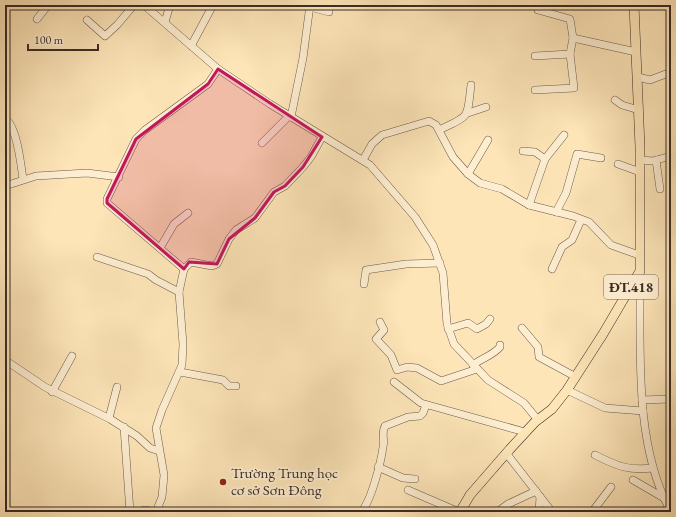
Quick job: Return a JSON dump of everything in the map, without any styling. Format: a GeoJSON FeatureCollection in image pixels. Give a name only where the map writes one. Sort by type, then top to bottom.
{"type":"FeatureCollection","features":[{"type":"Feature","properties":{"kind":"main road","name":"ĐT.418"},"geometry":{"type":"LineString","coordinates":[[459,512],[470,495],[506,453],[525,432],[552,409],[567,390],[604,334],[640,271],[639,110],[634,5]]}},
{"type":"Feature","properties":{"kind":"street"},"geometry":{"type":"LineString","coordinates":[[37,19],[48,5]]}},
{"type":"Feature","properties":{"kind":"street"},"geometry":{"type":"LineString","coordinates":[[87,20],[105,36],[117,25],[134,5]]}},
{"type":"Feature","properties":{"kind":"street"},"geometry":{"type":"LineString","coordinates":[[144,5],[218,69],[322,137],[363,160],[386,182],[424,228],[440,263],[444,282],[448,329],[454,344],[494,385],[524,403],[538,420]]}},
{"type":"Feature","properties":{"kind":"street"},"geometry":{"type":"LineString","coordinates":[[165,22],[170,5]]}},
{"type":"Feature","properties":{"kind":"street"},"geometry":{"type":"LineString","coordinates":[[191,46],[213,5]]}},
{"type":"Feature","properties":{"kind":"street"},"geometry":{"type":"LineString","coordinates":[[262,143],[290,116],[303,58],[310,6],[329,12]]}},
{"type":"Feature","properties":{"kind":"street"},"geometry":{"type":"LineString","coordinates":[[535,90],[574,88],[570,54],[573,38],[570,19],[538,10]]}},
{"type":"Feature","properties":{"kind":"street"},"geometry":{"type":"LineString","coordinates":[[573,38],[636,52]]}},
{"type":"Feature","properties":{"kind":"street"},"geometry":{"type":"LineString","coordinates":[[535,56],[570,54]]}},
{"type":"Feature","properties":{"kind":"street"},"geometry":{"type":"LineString","coordinates":[[184,269],[107,203],[107,199],[119,177],[125,159],[136,140],[145,130],[208,84],[218,69]]}},
{"type":"Feature","properties":{"kind":"street"},"geometry":{"type":"LineString","coordinates":[[638,77],[650,80],[671,72]]}},
{"type":"Feature","properties":{"kind":"street"},"geometry":{"type":"LineString","coordinates":[[439,130],[464,118],[468,113],[471,85]]}},
{"type":"Feature","properties":{"kind":"street"},"geometry":{"type":"LineString","coordinates":[[615,100],[622,105],[639,110]]}},
{"type":"Feature","properties":{"kind":"street"},"geometry":{"type":"LineString","coordinates":[[468,113],[486,107]]}},
{"type":"Feature","properties":{"kind":"street"},"geometry":{"type":"LineString","coordinates":[[5,119],[11,125],[16,140],[23,179]]}},
{"type":"Feature","properties":{"kind":"street"},"geometry":{"type":"LineString","coordinates":[[363,160],[375,140],[386,134],[430,122],[436,125],[453,157],[468,174],[480,183],[502,189],[529,205],[556,212],[591,224],[611,245],[639,255]]}},
{"type":"Feature","properties":{"kind":"street"},"geometry":{"type":"LineString","coordinates":[[529,205],[546,159],[564,135]]}},
{"type":"Feature","properties":{"kind":"street"},"geometry":{"type":"LineString","coordinates":[[156,512],[163,489],[164,468],[156,436],[158,419],[180,372],[183,344],[179,292],[184,269],[191,262],[212,266],[217,264],[229,239],[236,230],[255,218],[274,192],[289,182],[311,157],[322,137]]}},
{"type":"Feature","properties":{"kind":"street"},"geometry":{"type":"LineString","coordinates":[[468,174],[488,140]]}},
{"type":"Feature","properties":{"kind":"street"},"geometry":{"type":"LineString","coordinates":[[523,151],[535,152],[546,159]]}},
{"type":"Feature","properties":{"kind":"street"},"geometry":{"type":"LineString","coordinates":[[556,212],[566,194],[577,154],[601,158]]}},
{"type":"Feature","properties":{"kind":"street"},"geometry":{"type":"LineString","coordinates":[[640,160],[656,160],[671,156]]}},
{"type":"Feature","properties":{"kind":"street"},"geometry":{"type":"LineString","coordinates":[[656,160],[660,189]]}},
{"type":"Feature","properties":{"kind":"street"},"geometry":{"type":"LineString","coordinates":[[618,164],[640,172]]}},
{"type":"Feature","properties":{"kind":"street"},"geometry":{"type":"LineString","coordinates":[[5,186],[36,176],[87,173],[119,177]]}},
{"type":"Feature","properties":{"kind":"street"},"geometry":{"type":"LineString","coordinates":[[160,248],[174,224],[188,213]]}},
{"type":"Feature","properties":{"kind":"street"},"geometry":{"type":"LineString","coordinates":[[552,268],[562,247],[572,240],[581,220]]}},
{"type":"Feature","properties":{"kind":"street"},"geometry":{"type":"LineString","coordinates":[[97,257],[148,274],[179,292]]}},
{"type":"Feature","properties":{"kind":"street"},"geometry":{"type":"LineString","coordinates":[[364,284],[366,270],[406,264],[440,263]]}},
{"type":"Feature","properties":{"kind":"street"},"geometry":{"type":"LineString","coordinates":[[640,271],[643,411],[653,468],[671,512]]}},
{"type":"Feature","properties":{"kind":"street"},"geometry":{"type":"LineString","coordinates":[[448,329],[468,323],[477,329],[486,324],[490,319]]}},
{"type":"Feature","properties":{"kind":"street"},"geometry":{"type":"LineString","coordinates":[[380,322],[384,330],[376,339],[391,355],[397,370],[407,367],[417,368],[441,381],[475,367],[480,359],[496,352],[500,345]]}},
{"type":"Feature","properties":{"kind":"street"},"geometry":{"type":"LineString","coordinates":[[522,328],[538,347],[539,357],[576,377]]}},
{"type":"Feature","properties":{"kind":"street"},"geometry":{"type":"LineString","coordinates":[[52,392],[72,356]]}},
{"type":"Feature","properties":{"kind":"street"},"geometry":{"type":"LineString","coordinates":[[5,360],[52,392],[109,418],[137,436],[150,448],[159,451]]}},
{"type":"Feature","properties":{"kind":"street"},"geometry":{"type":"LineString","coordinates":[[180,372],[223,380],[229,386],[236,386]]}},
{"type":"Feature","properties":{"kind":"street"},"geometry":{"type":"LineString","coordinates":[[394,382],[415,400],[426,405],[525,432]]}},
{"type":"Feature","properties":{"kind":"street"},"geometry":{"type":"LineString","coordinates":[[109,418],[117,387]]}},
{"type":"Feature","properties":{"kind":"street"},"geometry":{"type":"LineString","coordinates":[[567,390],[605,408],[643,411]]}},
{"type":"Feature","properties":{"kind":"street"},"geometry":{"type":"LineString","coordinates":[[642,400],[671,399]]}},
{"type":"Feature","properties":{"kind":"street"},"geometry":{"type":"LineString","coordinates":[[362,512],[368,502],[384,447],[383,433],[385,426],[408,417],[420,416],[426,405]]}},
{"type":"Feature","properties":{"kind":"street"},"geometry":{"type":"LineString","coordinates":[[124,427],[134,512],[147,510],[152,512]]}},
{"type":"Feature","properties":{"kind":"street"},"geometry":{"type":"LineString","coordinates":[[506,453],[552,512]]}},
{"type":"Feature","properties":{"kind":"street"},"geometry":{"type":"LineString","coordinates":[[595,455],[623,467],[635,470],[653,468]]}},
{"type":"Feature","properties":{"kind":"street"},"geometry":{"type":"LineString","coordinates":[[378,467],[403,478],[415,479]]}},
{"type":"Feature","properties":{"kind":"street"},"geometry":{"type":"LineString","coordinates":[[633,480],[664,498]]}},
{"type":"Feature","properties":{"kind":"street"},"geometry":{"type":"LineString","coordinates":[[592,512],[611,487]]}},
{"type":"Feature","properties":{"kind":"street"},"geometry":{"type":"LineString","coordinates":[[408,490],[459,512]]}},
{"type":"Feature","properties":{"kind":"street"},"geometry":{"type":"LineString","coordinates":[[497,512],[508,504],[538,494]]}},
{"type":"Feature","properties":{"kind":"street"},"geometry":{"type":"LineString","coordinates":[[538,494],[539,512]]}},
{"type":"Feature","properties":{"kind":"highlighted area"},"geometry":{"type":"Polygon","coordinates":[[[218,69],[322,137],[303,167],[285,186],[274,192],[255,218],[229,239],[217,264],[189,262],[184,269],[107,203],[107,199],[136,139],[208,84],[218,69]]]}},
{"type":"Feature","properties":{"kind":"place","name":"Trường Trung học cơ sở Sơn Đông"},"geometry":{"type":"Point","coordinates":[223,482]}}]}
